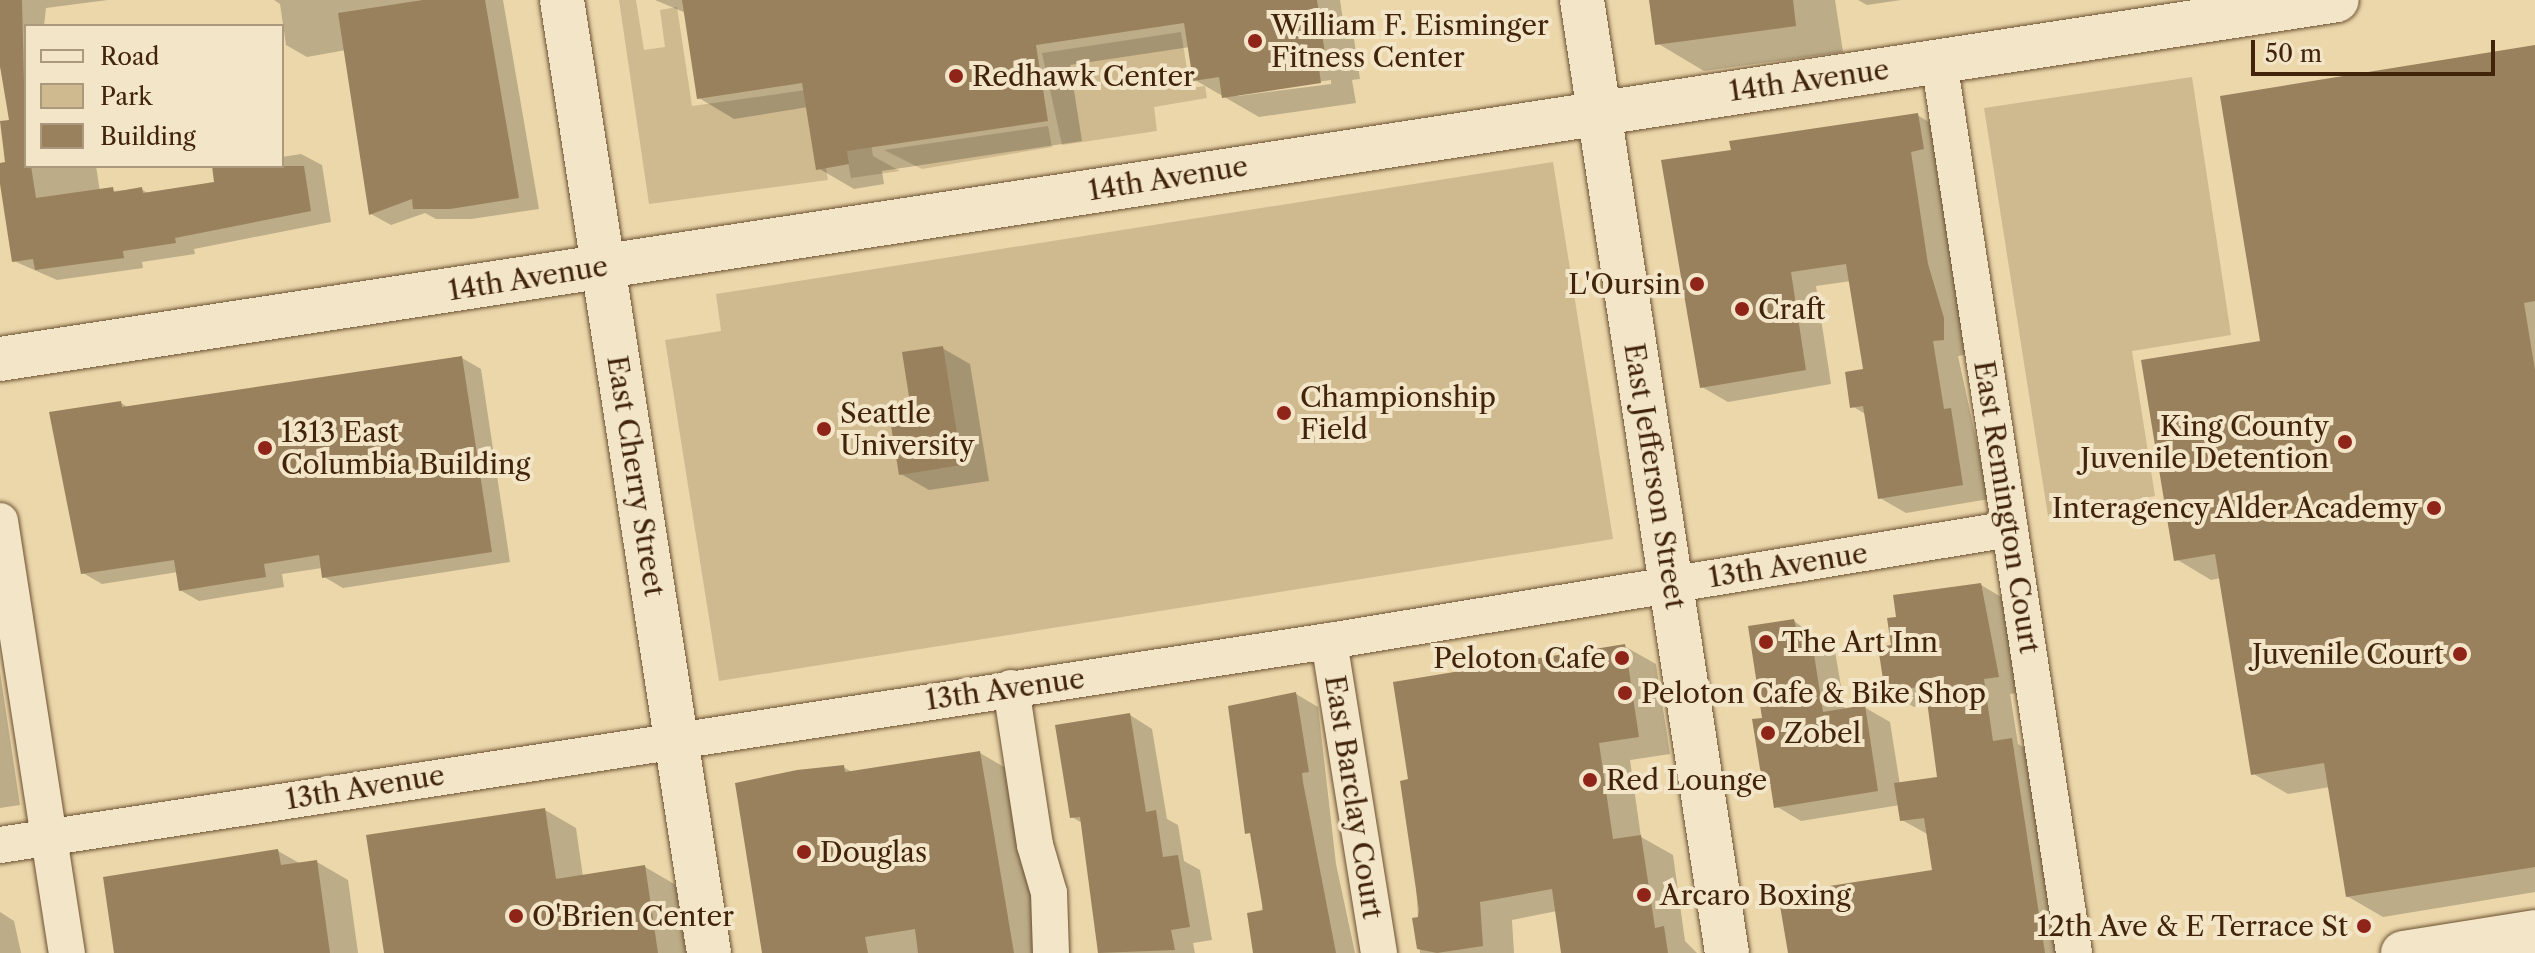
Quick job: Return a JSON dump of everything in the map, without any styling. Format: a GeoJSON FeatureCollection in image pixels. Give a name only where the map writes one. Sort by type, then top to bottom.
{"type":"FeatureCollection","features":[{"type":"Feature","properties":{"kind":"street","name":"East Cherry Street"},"geometry":{"type":"LineString","coordinates":[[562,0],[709,953]]}},
{"type":"Feature","properties":{"kind":"street","name":"East Jefferson Street"},"geometry":{"type":"LineString","coordinates":[[1582,0],[1727,953]]}},
{"type":"Feature","properties":{"kind":"street","name":"14th Avenue"},"geometry":{"type":"LineString","coordinates":[[0,359],[1598,110],[2337,0]]}},
{"type":"Feature","properties":{"kind":"street","name":"East Remington Court"},"geometry":{"type":"LineString","coordinates":[[1939,61],[2074,953]]}},
{"type":"Feature","properties":{"kind":"street"},"geometry":{"type":"LineString","coordinates":[[0,521],[67,953]]}},
{"type":"Feature","properties":{"kind":"street","name":"13th Avenue"},"geometry":{"type":"LineString","coordinates":[[0,845],[676,738],[1329,641],[2010,529]]}},
{"type":"Feature","properties":{"kind":"street","name":"East Barclay Court"},"geometry":{"type":"LineString","coordinates":[[1329,641],[1379,953]]}},
{"type":"Feature","properties":{"kind":"street"},"geometry":{"type":"LineString","coordinates":[[1011,688],[1035,845],[1049,893],[1051,953]]}},
{"type":"Feature","properties":{"kind":"street"},"geometry":{"type":"LineString","coordinates":[[2403,953],[2535,932]]}},
{"type":"Feature","properties":{"kind":"green space"},"geometry":{"type":"Polygon","coordinates":[[[619,0],[636,0],[644,50],[665,47],[660,10],[677,7],[692,106],[813,89],[828,180],[649,204],[619,0]]]}},
{"type":"Feature","properties":{"kind":"green space"},"geometry":{"type":"Polygon","coordinates":[[[1181,32],[1190,88],[1205,86],[1207,98],[1154,107],[1157,131],[1062,145],[1042,53],[1181,32]]]}},
{"type":"Feature","properties":{"kind":"green space"},"geometry":{"type":"Polygon","coordinates":[[[2192,77],[2231,335],[2132,351],[2155,496],[2048,516],[1984,108],[2192,77]]]}},
{"type":"Feature","properties":{"kind":"green space"},"geometry":{"type":"Polygon","coordinates":[[[862,89],[873,156],[900,171],[851,178],[835,93],[862,89]]]}},
{"type":"Feature","properties":{"kind":"green space"},"geometry":{"type":"Polygon","coordinates":[[[1048,126],[1052,147],[922,169],[884,150],[1048,126]]]}},
{"type":"Feature","properties":{"kind":"green space"},"geometry":{"type":"Polygon","coordinates":[[[1553,162],[1613,539],[719,681],[665,340],[721,331],[716,294],[1553,162]]]}},
{"type":"Feature","properties":{"kind":"building"},"geometry":{"type":"Polygon","coordinates":[[[0,0],[22,0],[24,168],[31,168],[36,198],[113,187],[114,192],[142,187],[143,193],[214,182],[212,168],[304,166],[311,211],[175,238],[176,243],[123,251],[124,258],[35,270],[33,259],[12,262],[0,184],[0,163],[5,162],[0,121],[9,120],[0,66],[0,0]]]}},
{"type":"Feature","properties":{"kind":"building"},"geometry":{"type":"Polygon","coordinates":[[[423,0],[485,0],[519,198],[450,209],[413,209],[412,199],[369,215],[338,13],[423,0]]]}},
{"type":"Feature","properties":{"kind":"building","name":"Redhawk Center"},"geometry":{"type":"Polygon","coordinates":[[[682,0],[1317,0],[1326,60],[1318,61],[1321,83],[1222,98],[1219,77],[1193,81],[1184,23],[1036,45],[1048,121],[847,151],[849,164],[816,170],[802,83],[697,99],[682,0]]]}},
{"type":"Feature","properties":{"kind":"building"},"geometry":{"type":"Polygon","coordinates":[[[1649,0],[1793,0],[1796,26],[1655,45],[1649,0]]]}},
{"type":"Feature","properties":{"kind":"building","name":"King County Juvenile Detention"},"geometry":{"type":"Polygon","coordinates":[[[2535,45],[2535,301],[2524,303],[2535,370],[2535,867],[2346,897],[2324,763],[2251,775],[2215,554],[2174,561],[2141,360],[2260,341],[2220,96],[2535,45]]]}},
{"type":"Feature","properties":{"kind":"building"},"geometry":{"type":"Polygon","coordinates":[[[1918,113],[1924,149],[1911,152],[1928,264],[1944,318],[1944,340],[1933,341],[1944,409],[1951,408],[1963,485],[1878,499],[1863,406],[1850,408],[1845,372],[1863,369],[1846,264],[1791,272],[1806,370],[1700,388],[1661,160],[1731,150],[1729,141],[1918,113]]]}},
{"type":"Feature","properties":{"kind":"building"},"geometry":{"type":"Polygon","coordinates":[[[943,346],[962,465],[899,475],[888,407],[910,403],[902,352],[943,346]]]}},
{"type":"Feature","properties":{"kind":"building","name":"1313 East Columbia Building"},"geometry":{"type":"Polygon","coordinates":[[[462,356],[492,552],[322,578],[319,555],[264,564],[266,577],[179,591],[174,560],[81,574],[49,412],[121,401],[122,407],[462,356]]]}},
{"type":"Feature","properties":{"kind":"building"},"geometry":{"type":"Polygon","coordinates":[[[1981,583],[1999,677],[1984,679],[1993,741],[2012,738],[2045,953],[1788,953],[1778,894],[1932,870],[1924,818],[1900,821],[1894,783],[1937,777],[1925,686],[1885,692],[1878,647],[1891,645],[1887,618],[1896,617],[1893,595],[1981,583]]]}},
{"type":"Feature","properties":{"kind":"building"},"geometry":{"type":"Polygon","coordinates":[[[1794,619],[1797,632],[1811,635],[1823,712],[1865,705],[1878,791],[1774,808],[1770,782],[1765,783],[1760,769],[1752,719],[1762,718],[1748,626],[1794,619]]]}},
{"type":"Feature","properties":{"kind":"building"},"geometry":{"type":"Polygon","coordinates":[[[1625,644],[1639,737],[1599,743],[1613,839],[1641,835],[1655,928],[1664,926],[1668,953],[1561,953],[1552,889],[1480,902],[1483,946],[1437,953],[1417,949],[1412,918],[1418,917],[1419,910],[1400,781],[1408,779],[1393,682],[1625,644]]]}},
{"type":"Feature","properties":{"kind":"building"},"geometry":{"type":"Polygon","coordinates":[[[1296,692],[1309,772],[1302,773],[1303,782],[1336,953],[1253,953],[1247,913],[1263,910],[1250,833],[1245,834],[1228,706],[1296,692]]]}},
{"type":"Feature","properties":{"kind":"building"},"geometry":{"type":"Polygon","coordinates":[[[1130,713],[1146,812],[1156,810],[1163,857],[1178,855],[1190,927],[1171,930],[1175,950],[1098,953],[1080,817],[1070,818],[1055,725],[1130,713]]]}},
{"type":"Feature","properties":{"kind":"building","name":"Douglas"},"geometry":{"type":"Polygon","coordinates":[[[980,751],[1014,953],[918,953],[915,929],[865,937],[868,953],[762,953],[735,783],[797,770],[844,765],[845,772],[980,751]]]}},
{"type":"Feature","properties":{"kind":"building","name":"O'Brien Center"},"geometry":{"type":"Polygon","coordinates":[[[545,808],[556,879],[645,865],[658,953],[384,953],[366,835],[545,808]]]}},
{"type":"Feature","properties":{"kind":"building"},"geometry":{"type":"Polygon","coordinates":[[[278,849],[281,865],[317,860],[330,953],[114,953],[103,877],[278,849]]]}},
{"type":"Feature","properties":{"kind":"place","name":"William F. Eisminger Fitness Center"},"geometry":{"type":"Point","coordinates":[1255,41]}},
{"type":"Feature","properties":{"kind":"place","name":"Redhawk Center"},"geometry":{"type":"Point","coordinates":[956,76]}},
{"type":"Feature","properties":{"kind":"place","name":"L'Oursin"},"geometry":{"type":"Point","coordinates":[1697,284]}},
{"type":"Feature","properties":{"kind":"place","name":"Craft"},"geometry":{"type":"Point","coordinates":[1742,309]}},
{"type":"Feature","properties":{"kind":"place","name":"Championship Field"},"geometry":{"type":"Point","coordinates":[1284,413]}},
{"type":"Feature","properties":{"kind":"place","name":"Seattle University"},"geometry":{"type":"Point","coordinates":[824,429]}},
{"type":"Feature","properties":{"kind":"place","name":"King County Juvenile Detention"},"geometry":{"type":"Point","coordinates":[2345,442]}},
{"type":"Feature","properties":{"kind":"place","name":"1313 East Columbia Building"},"geometry":{"type":"Point","coordinates":[265,448]}},
{"type":"Feature","properties":{"kind":"place","name":"Interagency Alder Academy"},"geometry":{"type":"Point","coordinates":[2434,508]}},
{"type":"Feature","properties":{"kind":"place","name":"The Art Inn"},"geometry":{"type":"Point","coordinates":[1766,642]}},
{"type":"Feature","properties":{"kind":"place","name":"Juvenile Court"},"geometry":{"type":"Point","coordinates":[2460,654]}},
{"type":"Feature","properties":{"kind":"place","name":"Peloton Cafe"},"geometry":{"type":"Point","coordinates":[1622,658]}},
{"type":"Feature","properties":{"kind":"place","name":"Peloton Cafe & Bike Shop"},"geometry":{"type":"Point","coordinates":[1625,693]}},
{"type":"Feature","properties":{"kind":"place","name":"Zobel"},"geometry":{"type":"Point","coordinates":[1768,733]}},
{"type":"Feature","properties":{"kind":"place","name":"Red Lounge"},"geometry":{"type":"Point","coordinates":[1590,780]}},
{"type":"Feature","properties":{"kind":"place","name":"Douglas"},"geometry":{"type":"Point","coordinates":[804,852]}},
{"type":"Feature","properties":{"kind":"place","name":"Arcaro Boxing"},"geometry":{"type":"Point","coordinates":[1644,895]}},
{"type":"Feature","properties":{"kind":"place","name":"O'Brien Center"},"geometry":{"type":"Point","coordinates":[516,916]}},
{"type":"Feature","properties":{"kind":"place","name":"12th Ave & E Terrace St"},"geometry":{"type":"Point","coordinates":[2364,926]}}]}
